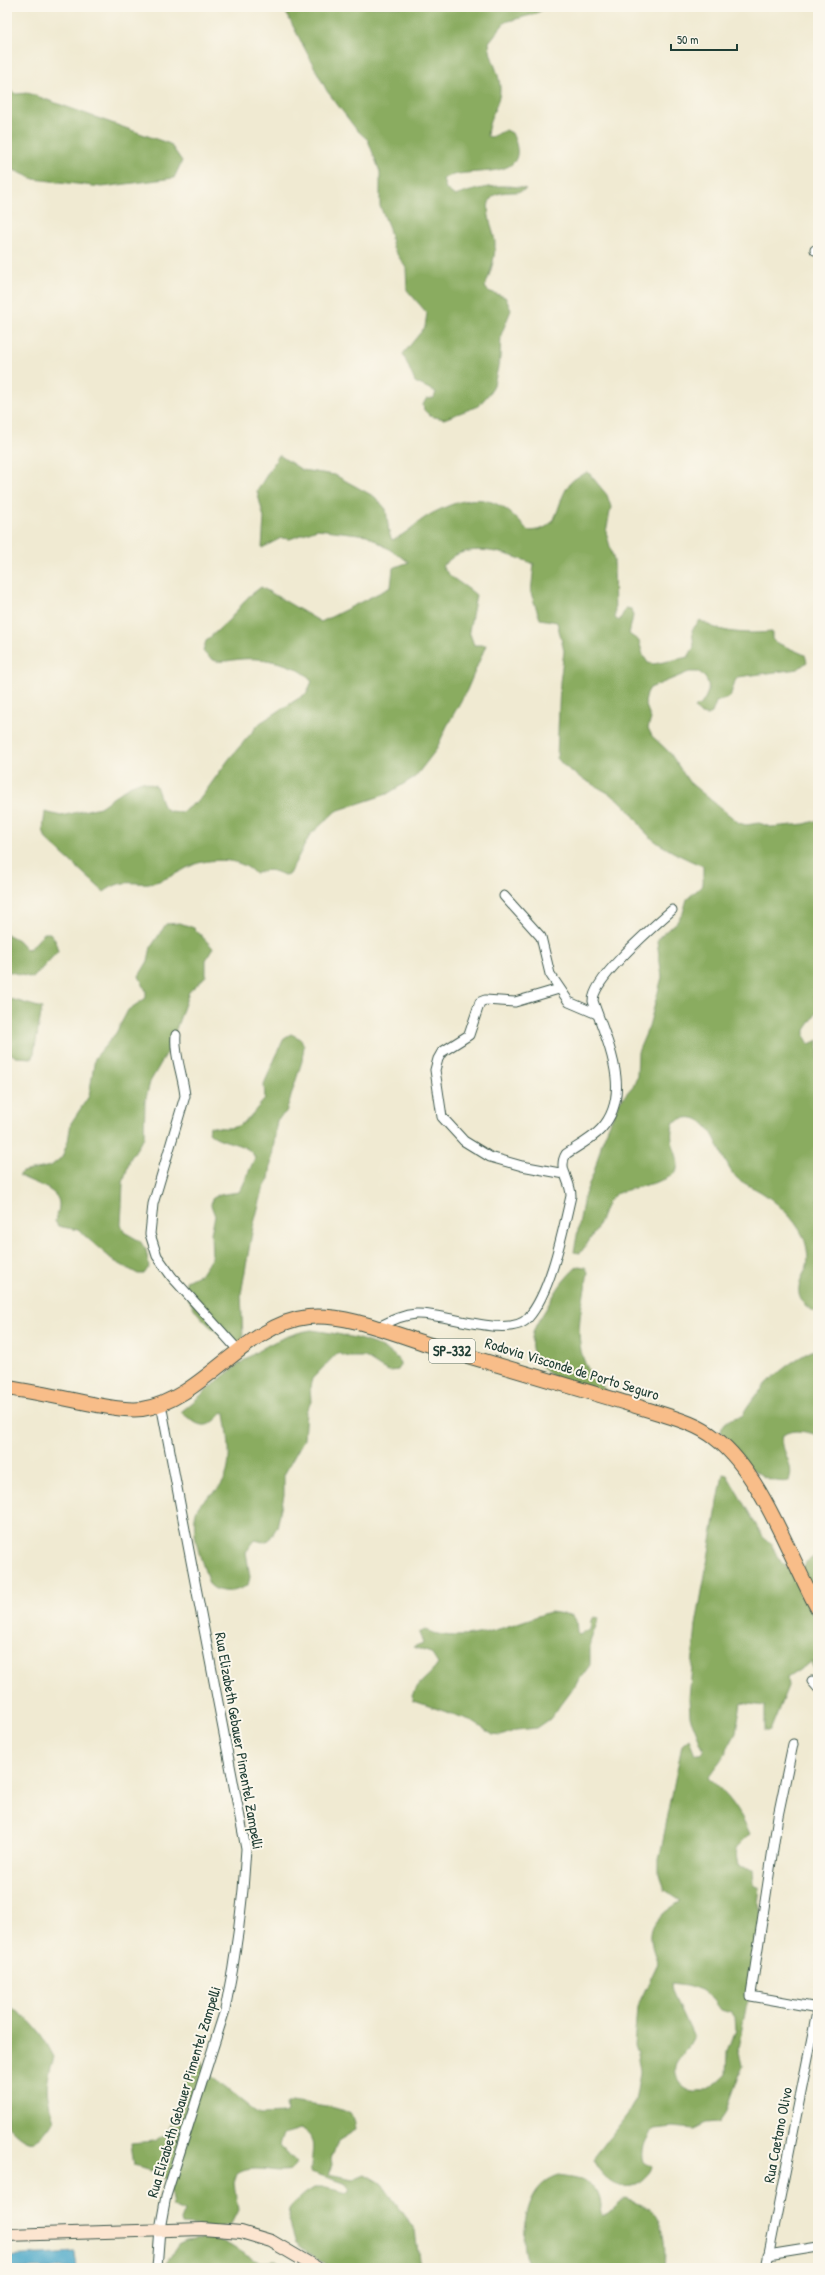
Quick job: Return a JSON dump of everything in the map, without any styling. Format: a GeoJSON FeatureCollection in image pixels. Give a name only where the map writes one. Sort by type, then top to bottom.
{"type":"FeatureCollection","features":[{"type":"Feature","properties":{"kind":"main road","name":"Rodovia Visconde de Porto Seguro"},"geometry":{"type":"LineString","coordinates":[[7,1388],[123,1409],[143,1409],[161,1404],[178,1395],[272,1328],[296,1319],[324,1316],[375,1328],[662,1414],[698,1427],[715,1437],[746,1469],[818,1609]]}},
{"type":"Feature","properties":{"kind":"main road"},"geometry":{"type":"LineString","coordinates":[[7,2235],[160,2229],[202,2229],[241,2232],[258,2236],[318,2268]]}},
{"type":"Feature","properties":{"kind":"street"},"geometry":{"type":"LineString","coordinates":[[504,896],[541,938],[550,974],[569,1002],[597,1014]]}},
{"type":"Feature","properties":{"kind":"street"},"geometry":{"type":"LineString","coordinates":[[375,1328],[400,1316],[418,1314],[504,1327],[512,1327],[524,1322],[528,1318],[544,1290],[557,1254],[571,1196],[563,1162],[566,1154],[602,1128],[607,1122],[615,1101],[617,1081],[610,1046],[597,1014],[593,995],[597,986],[632,947],[672,910]]}},
{"type":"Feature","properties":{"kind":"street"},"geometry":{"type":"LineString","coordinates":[[560,989],[515,1002],[485,1000],[480,1002],[469,1035],[442,1052],[435,1070],[442,1117],[464,1141],[480,1152],[500,1161],[565,1174]]}},
{"type":"Feature","properties":{"kind":"street"},"geometry":{"type":"LineString","coordinates":[[176,1035],[175,1050],[184,1079],[185,1096],[153,1204],[150,1234],[157,1256],[172,1277],[239,1351]]}},
{"type":"Feature","properties":{"kind":"street","name":"Rua Elizabeth Gebauer Pimentel Zampelli"},"geometry":{"type":"LineString","coordinates":[[156,2268],[160,2229],[175,2164],[225,2010],[243,1906],[246,1849],[161,1404]]}},
{"type":"Feature","properties":{"kind":"street"},"geometry":{"type":"LineString","coordinates":[[793,1744],[778,1816],[751,1996],[818,2008]]}},
{"type":"Feature","properties":{"kind":"street","name":"Rua Caetano Olivo"},"geometry":{"type":"LineString","coordinates":[[766,2268],[818,2008]]}},
{"type":"Feature","properties":{"kind":"street"},"geometry":{"type":"LineString","coordinates":[[768,2255],[818,2247]]}},
{"type":"Feature","properties":{"kind":"green space"},"geometry":{"type":"Polygon","coordinates":[[[283,7],[547,7],[535,14],[505,22],[489,42],[489,48],[500,82],[500,94],[487,136],[491,137],[506,130],[512,133],[517,150],[515,160],[507,167],[496,170],[454,175],[443,179],[446,189],[455,196],[499,186],[526,189],[518,192],[498,194],[490,200],[488,206],[488,212],[495,240],[495,251],[485,287],[488,291],[505,297],[511,310],[501,335],[500,358],[494,385],[489,394],[478,406],[444,419],[430,416],[424,410],[423,405],[426,399],[434,398],[436,392],[415,382],[403,354],[425,327],[427,313],[407,290],[406,268],[393,248],[389,228],[380,206],[380,172],[368,140],[356,129],[327,91],[283,7]]]}},
{"type":"Feature","properties":{"kind":"green space"},"geometry":{"type":"Polygon","coordinates":[[[7,89],[16,94],[28,93],[170,144],[182,161],[174,178],[102,187],[34,179],[7,167],[7,89]]]}},
{"type":"Feature","properties":{"kind":"green space"},"geometry":{"type":"Polygon","coordinates":[[[279,455],[302,470],[335,475],[375,497],[386,509],[389,533],[392,540],[433,513],[461,501],[474,500],[485,500],[496,504],[517,519],[528,531],[539,530],[546,527],[551,522],[572,481],[588,472],[607,495],[611,507],[606,532],[614,561],[615,618],[619,621],[626,608],[631,609],[633,616],[629,634],[639,641],[643,655],[648,663],[654,664],[688,657],[694,647],[692,630],[700,620],[716,628],[734,632],[772,632],[772,639],[775,642],[805,655],[807,662],[798,669],[738,677],[735,681],[730,697],[716,702],[712,713],[708,715],[700,714],[695,708],[701,704],[708,690],[708,682],[699,672],[689,672],[650,688],[647,693],[645,703],[651,719],[648,728],[652,736],[670,753],[689,782],[739,823],[746,825],[759,823],[771,827],[805,824],[818,820],[818,1011],[805,1030],[805,1037],[809,1044],[818,1040],[818,1313],[808,1308],[800,1296],[799,1286],[808,1259],[806,1243],[799,1229],[785,1211],[773,1201],[761,1192],[738,1179],[731,1171],[714,1136],[707,1126],[698,1120],[688,1118],[674,1122],[672,1130],[672,1143],[678,1163],[674,1174],[668,1178],[616,1194],[608,1202],[598,1227],[585,1247],[580,1253],[574,1252],[584,1197],[594,1172],[602,1142],[619,1102],[633,1086],[637,1076],[638,1052],[649,1026],[662,977],[657,941],[661,935],[676,923],[683,913],[687,899],[703,885],[703,866],[689,860],[652,839],[628,808],[620,801],[570,771],[557,758],[560,682],[564,651],[557,622],[540,619],[531,593],[534,564],[505,554],[484,550],[473,550],[454,556],[442,566],[454,578],[476,595],[469,631],[474,645],[486,645],[467,690],[447,726],[436,750],[415,777],[387,794],[336,811],[310,835],[289,874],[284,875],[266,870],[255,874],[243,865],[235,862],[219,860],[195,864],[159,881],[151,883],[119,884],[104,892],[46,839],[43,830],[45,812],[61,816],[100,807],[131,785],[142,781],[156,786],[163,806],[168,811],[182,812],[200,799],[229,759],[260,723],[307,693],[312,681],[299,670],[290,666],[260,659],[216,661],[207,656],[203,651],[206,641],[229,620],[248,597],[261,587],[321,622],[391,587],[393,568],[409,562],[367,535],[317,529],[290,539],[281,538],[262,548],[264,518],[257,491],[279,455]]]}},
{"type":"Feature","properties":{"kind":"green space"},"geometry":{"type":"Polygon","coordinates":[[[180,923],[194,928],[213,948],[206,960],[206,976],[189,992],[169,1049],[150,1082],[145,1102],[144,1137],[130,1159],[123,1183],[121,1225],[124,1232],[140,1241],[146,1250],[149,1267],[144,1274],[138,1274],[114,1261],[78,1230],[58,1226],[55,1221],[59,1205],[55,1194],[50,1190],[19,1175],[22,1172],[51,1166],[62,1157],[68,1141],[71,1123],[89,1096],[95,1058],[116,1033],[128,1010],[146,998],[146,991],[139,976],[148,961],[151,947],[166,924],[180,923]]]}},
{"type":"Feature","properties":{"kind":"green space"},"geometry":{"type":"Polygon","coordinates":[[[44,933],[50,933],[55,940],[58,951],[33,978],[7,971],[7,934],[18,940],[26,949],[31,948],[44,933]]]}},
{"type":"Feature","properties":{"kind":"green space"},"geometry":{"type":"Polygon","coordinates":[[[7,998],[42,1008],[33,1058],[16,1057],[7,1051],[7,998]]]}},
{"type":"Feature","properties":{"kind":"green space"},"geometry":{"type":"Polygon","coordinates":[[[291,1034],[301,1039],[304,1046],[302,1061],[286,1112],[277,1120],[269,1179],[263,1190],[253,1227],[241,1294],[243,1338],[241,1342],[237,1344],[220,1334],[202,1318],[189,1300],[186,1290],[186,1281],[201,1274],[212,1257],[211,1233],[215,1216],[211,1205],[212,1199],[218,1195],[239,1192],[255,1158],[247,1149],[214,1136],[209,1132],[210,1126],[230,1128],[237,1126],[248,1119],[265,1099],[264,1084],[284,1038],[291,1034]]]}},
{"type":"Feature","properties":{"kind":"green space"},"geometry":{"type":"Polygon","coordinates":[[[578,1266],[585,1267],[588,1272],[581,1309],[579,1334],[580,1346],[588,1369],[601,1384],[607,1396],[582,1390],[555,1378],[544,1369],[536,1359],[532,1347],[533,1333],[538,1321],[560,1286],[578,1266]]]}},
{"type":"Feature","properties":{"kind":"green space"},"geometry":{"type":"Polygon","coordinates":[[[311,1330],[347,1336],[374,1344],[386,1350],[395,1357],[401,1365],[398,1370],[389,1371],[365,1357],[349,1357],[337,1353],[312,1379],[310,1387],[311,1402],[306,1411],[304,1439],[284,1475],[284,1495],[277,1527],[269,1540],[263,1542],[255,1540],[246,1552],[250,1577],[248,1585],[233,1591],[218,1590],[209,1584],[198,1549],[195,1521],[198,1508],[219,1488],[227,1472],[229,1452],[225,1413],[223,1412],[212,1423],[203,1425],[198,1424],[181,1412],[241,1362],[257,1351],[292,1335],[311,1330]]]}},
{"type":"Feature","properties":{"kind":"green space"},"geometry":{"type":"Polygon","coordinates":[[[818,1348],[818,1435],[796,1431],[783,1435],[783,1447],[789,1463],[791,1475],[789,1481],[768,1479],[740,1458],[721,1431],[722,1427],[729,1420],[742,1416],[757,1395],[775,1376],[795,1360],[818,1348]]]}},
{"type":"Feature","properties":{"kind":"green space"},"geometry":{"type":"Polygon","coordinates":[[[723,1474],[727,1475],[763,1537],[771,1544],[777,1556],[792,1574],[818,1625],[818,1644],[814,1658],[818,1658],[818,1676],[812,1665],[813,1661],[787,1678],[788,1686],[770,1731],[765,1731],[765,1706],[741,1703],[736,1733],[721,1761],[708,1778],[722,1790],[733,1803],[750,1834],[735,1849],[738,1866],[753,1869],[754,1885],[760,1888],[758,1903],[764,1936],[754,1985],[746,2008],[738,2049],[742,2065],[725,2113],[719,2122],[706,2123],[694,2129],[673,2127],[654,2129],[648,2136],[643,2149],[644,2162],[652,2167],[650,2173],[636,2185],[621,2186],[608,2178],[593,2159],[627,2115],[635,2101],[640,2072],[634,2045],[637,2007],[658,1963],[653,1951],[651,1933],[657,1920],[681,1901],[664,1890],[659,1874],[659,1860],[682,1745],[689,1739],[695,1754],[701,1754],[704,1751],[690,1716],[689,1698],[696,1625],[723,1474]],[[671,1983],[672,1991],[693,2038],[676,2063],[675,2074],[680,2084],[684,2087],[694,2092],[699,2092],[711,2087],[727,2073],[728,2052],[736,2030],[735,2017],[731,2012],[721,2009],[713,1998],[701,1990],[688,1985],[671,1983]]]}},
{"type":"Feature","properties":{"kind":"green space"},"geometry":{"type":"Polygon","coordinates":[[[818,1554],[818,1605],[802,1569],[805,1563],[818,1554]]]}},
{"type":"Feature","properties":{"kind":"green space"},"geometry":{"type":"Polygon","coordinates":[[[550,1612],[572,1615],[576,1620],[577,1633],[579,1635],[590,1630],[591,1620],[594,1617],[599,1618],[590,1642],[590,1665],[550,1719],[537,1728],[516,1730],[501,1736],[493,1735],[470,1720],[414,1701],[412,1696],[414,1691],[438,1664],[431,1653],[413,1647],[423,1643],[419,1633],[425,1630],[441,1635],[472,1635],[488,1632],[550,1612]]]}},
{"type":"Feature","properties":{"kind":"green space"},"geometry":{"type":"Polygon","coordinates":[[[7,2007],[22,2015],[35,2027],[54,2057],[47,2089],[54,2121],[43,2136],[37,2140],[27,2141],[21,2138],[7,2125],[7,2007]]]}},
{"type":"Feature","properties":{"kind":"green space"},"geometry":{"type":"Polygon","coordinates":[[[200,2060],[213,2078],[261,2115],[284,2114],[287,2112],[286,2104],[292,2101],[331,2107],[351,2115],[354,2119],[356,2129],[338,2140],[331,2160],[332,2165],[328,2174],[353,2179],[365,2174],[382,2184],[415,2230],[420,2268],[332,2268],[310,2255],[296,2244],[288,2217],[289,2209],[293,2204],[314,2188],[327,2188],[347,2193],[351,2191],[346,2184],[311,2172],[312,2141],[306,2132],[300,2129],[284,2134],[280,2146],[296,2163],[291,2170],[277,2171],[250,2169],[237,2174],[234,2183],[238,2210],[231,2224],[218,2228],[182,2225],[181,2221],[185,2211],[173,2206],[169,2182],[157,2173],[134,2166],[131,2143],[154,2141],[166,2134],[172,2123],[182,2088],[196,2061],[200,2060]]]}},
{"type":"Feature","properties":{"kind":"green space"},"geometry":{"type":"Polygon","coordinates":[[[558,2176],[580,2180],[592,2186],[596,2190],[599,2197],[603,2216],[626,2199],[641,2204],[649,2209],[654,2214],[661,2228],[665,2253],[664,2268],[532,2268],[527,2261],[524,2252],[523,2241],[528,2208],[536,2192],[541,2186],[558,2176]]]}},
{"type":"Feature","properties":{"kind":"green space"},"geometry":{"type":"Polygon","coordinates":[[[210,2238],[223,2242],[258,2261],[276,2261],[283,2264],[286,2268],[163,2268],[178,2245],[186,2241],[210,2238]]]}},
{"type":"Feature","properties":{"kind":"water"},"geometry":{"type":"Polygon","coordinates":[[[75,2252],[77,2268],[7,2268],[7,2256],[75,2252]]]}}]}
